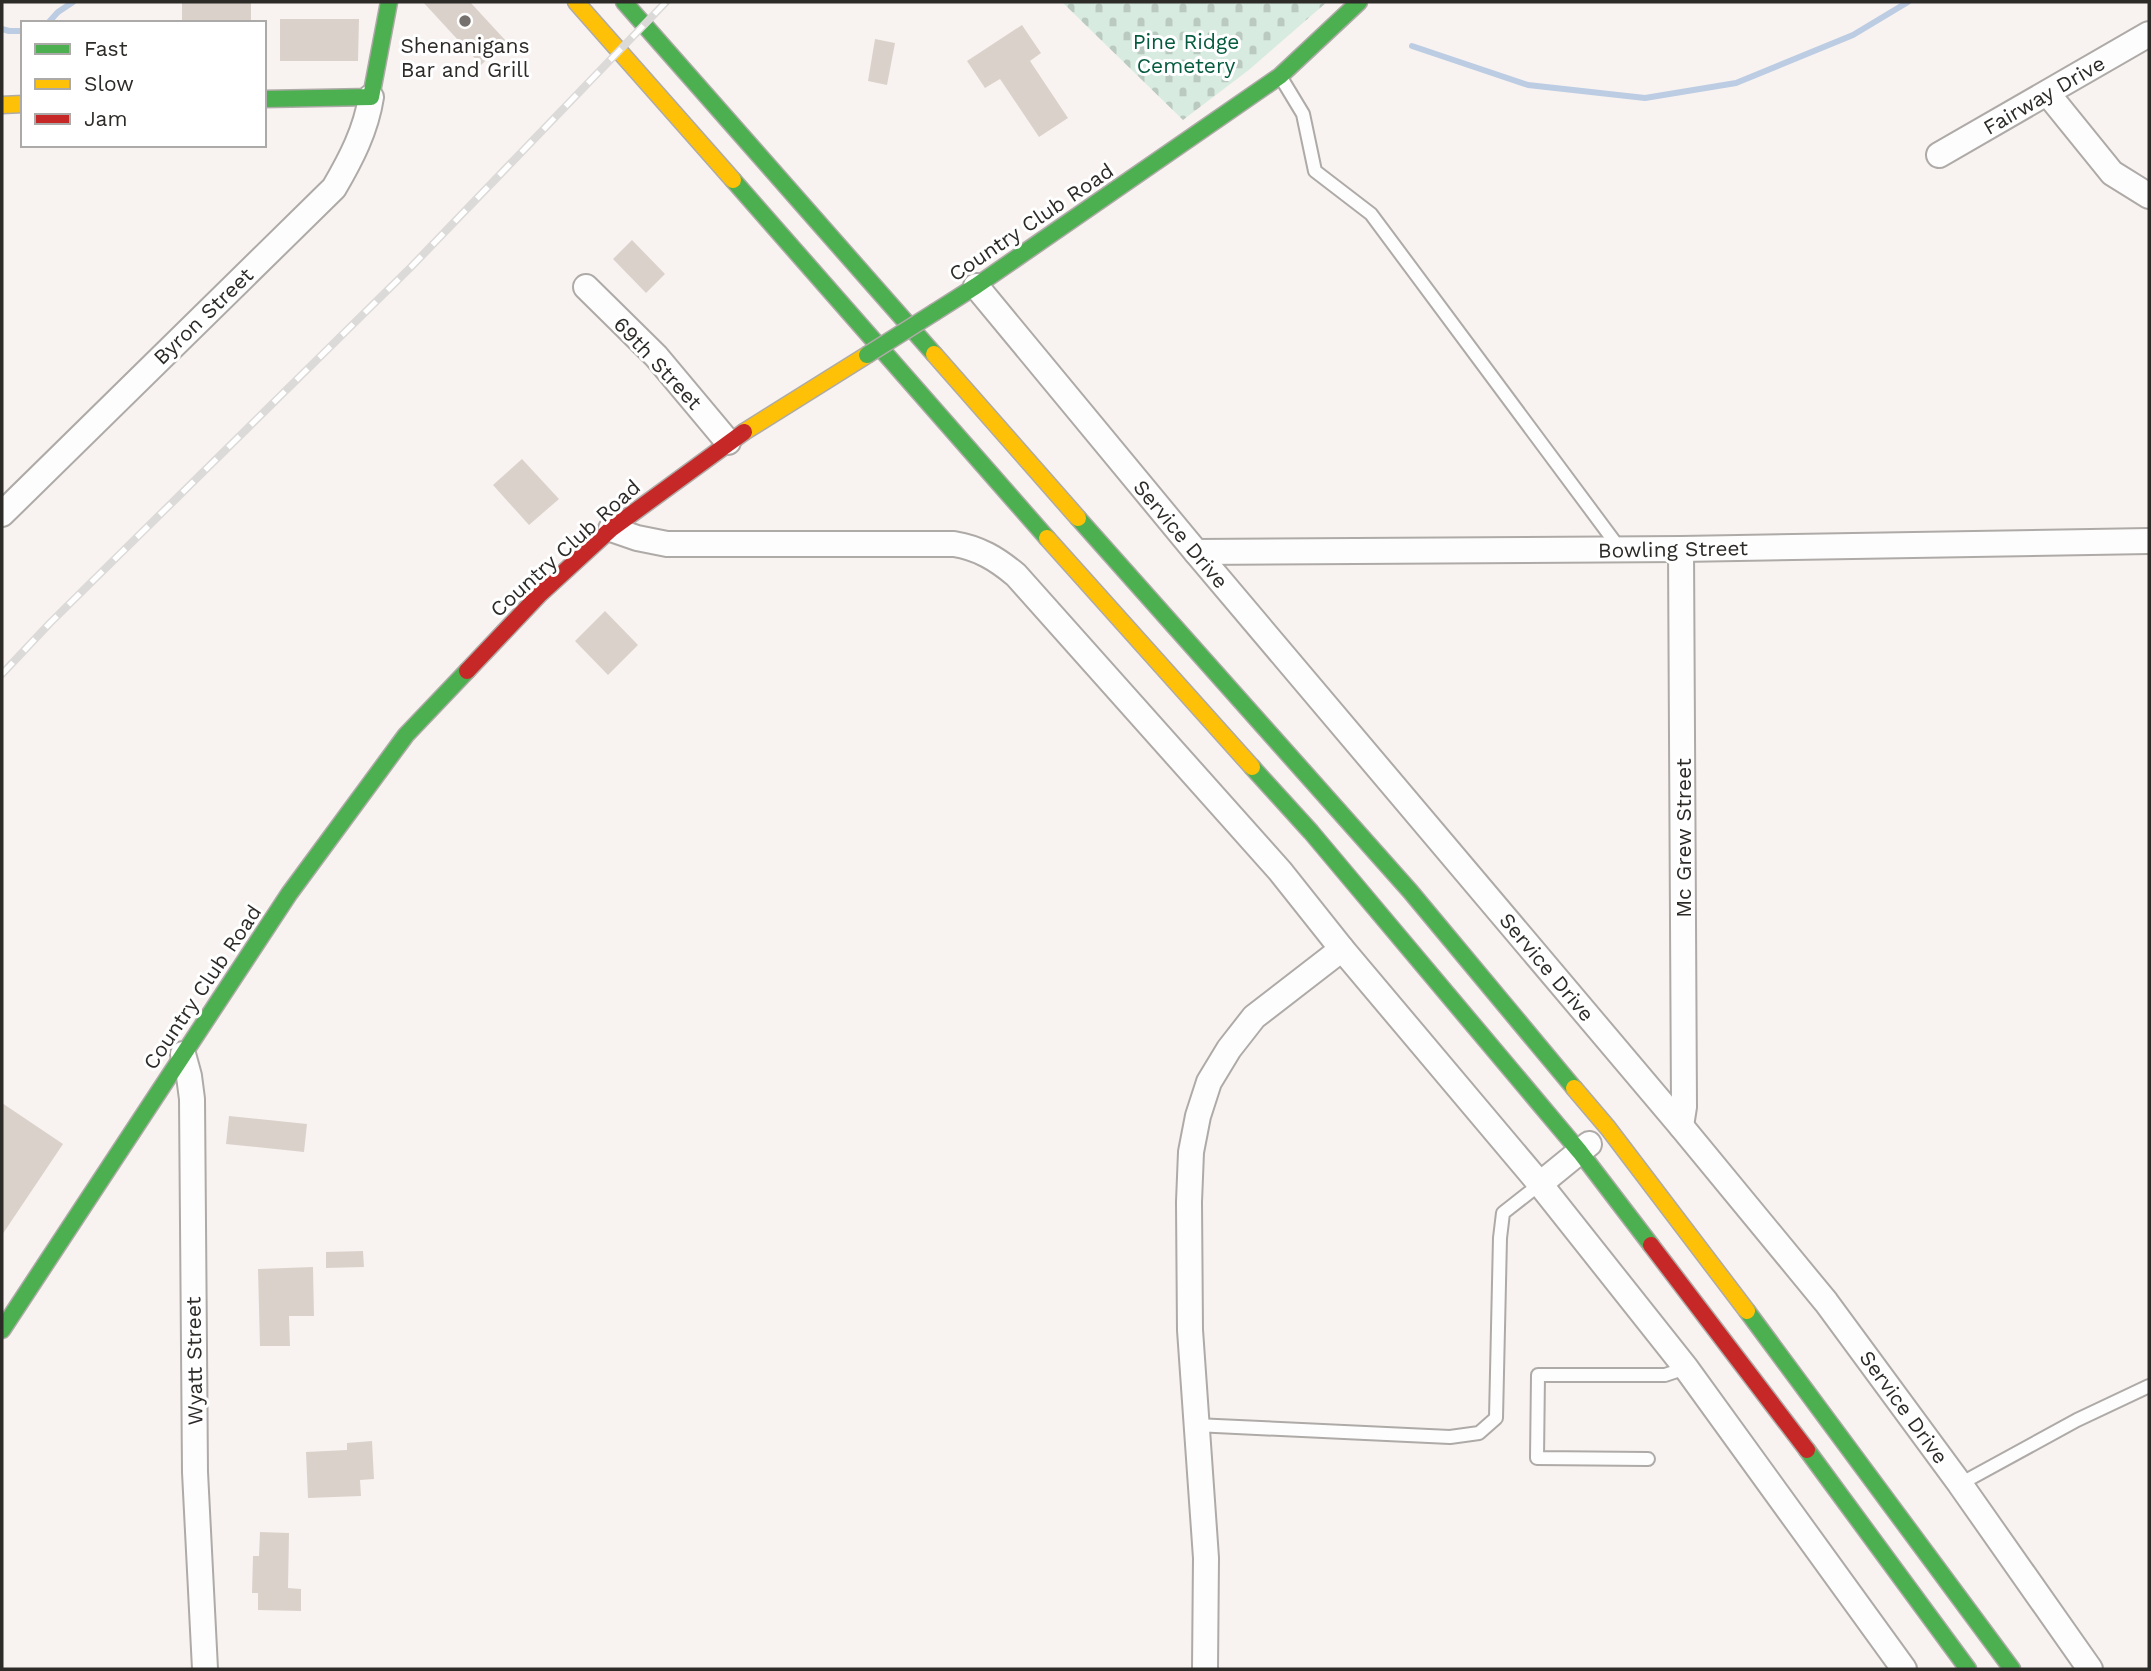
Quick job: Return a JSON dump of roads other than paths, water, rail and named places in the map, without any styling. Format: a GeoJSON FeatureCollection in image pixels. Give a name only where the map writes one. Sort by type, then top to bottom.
{"type":"FeatureCollection","features":[{"type":"Feature","properties":{"kind":"main road"},"geometry":{"type":"LineString","coordinates":[[266,99],[371,97],[388,2]]}},
{"type":"Feature","properties":{"kind":"main road"},"geometry":{"type":"LineString","coordinates":[[576,2],[1117,618],[1311,832],[1580,1152],[1772,1403],[1968,1669]]}},
{"type":"Feature","properties":{"kind":"main road"},"geometry":{"type":"LineString","coordinates":[[624,2],[1198,655],[1410,891],[1608,1128],[1807,1390],[2012,1669]]}},
{"type":"Feature","properties":{"kind":"main road","name":"Country Club Road"},"geometry":{"type":"LineString","coordinates":[[2,1329],[296,884],[406,735],[530,603],[611,529],[728,442],[976,286],[1280,76],[1359,2]]}},
{"type":"Feature","properties":{"kind":"main road"},"geometry":{"type":"LineString","coordinates":[[2,105],[21,104]]}},
{"type":"Feature","properties":{"kind":"street","name":"Fairway Drive"},"geometry":{"type":"LineString","coordinates":[[1938,155],[2149,34]]}},
{"type":"Feature","properties":{"kind":"street"},"geometry":{"type":"LineString","coordinates":[[2048,94],[2112,173],[2149,196]]}},
{"type":"Feature","properties":{"kind":"street","name":"Byron Street"},"geometry":{"type":"LineString","coordinates":[[2,514],[334,188],[355,149],[368,117],[371,97]]}},
{"type":"Feature","properties":{"kind":"street","name":"Service Drive"},"geometry":{"type":"LineString","coordinates":[[976,286],[1196,552],[1681,1126],[1826,1303],[1960,1484],[2090,1669]]}},
{"type":"Feature","properties":{"kind":"street","name":"69th Street"},"geometry":{"type":"LineString","coordinates":[[586,287],[656,356],[728,442]]}},
{"type":"Feature","properties":{"kind":"street"},"geometry":{"type":"LineString","coordinates":[[611,529],[667,544],[954,544],[971,547],[986,554],[1016,575],[1280,872],[1540,1184],[1686,1368],[1904,1669]]}},
{"type":"Feature","properties":{"kind":"street","name":"Bowling Street"},"geometry":{"type":"LineString","coordinates":[[1196,552],[1620,550],[2149,541]]}},
{"type":"Feature","properties":{"kind":"street","name":"Mc Grew Street"},"geometry":{"type":"LineString","coordinates":[[1681,549],[1684,1107],[1681,1126]]}},
{"type":"Feature","properties":{"kind":"street"},"geometry":{"type":"LineString","coordinates":[[1205,1669],[1206,1558],[1190,1330],[1191,1152],[1198,1116],[1209,1083],[1228,1049],[1254,1017],[1342,949]]}},
{"type":"Feature","properties":{"kind":"street","name":"Wyatt Street"},"geometry":{"type":"LineString","coordinates":[[183,1054],[192,1099],[195,1472],[205,1669]]}},
{"type":"Feature","properties":{"kind":"street"},"geometry":{"type":"LineString","coordinates":[[1540,1184],[1608,1128]]}},
{"type":"Feature","properties":{"kind":"lane"},"geometry":{"type":"LineString","coordinates":[[1280,76],[1303,114],[1315,171],[1371,214],[1620,550]]}},
{"type":"Feature","properties":{"kind":"lane"},"geometry":{"type":"LineString","coordinates":[[1195,1425],[1450,1437],[1479,1433],[1496,1418],[1500,1238],[1503,1213],[1540,1184]]}},
{"type":"Feature","properties":{"kind":"lane"},"geometry":{"type":"LineString","coordinates":[[1648,1459],[1537,1458],[1538,1375],[1665,1375],[1686,1368]]}},
{"type":"Feature","properties":{"kind":"lane"},"geometry":{"type":"LineString","coordinates":[[1960,1484],[2077,1420],[2149,1387]]}},
{"type":"Feature","properties":{"kind":"waterway"},"geometry":{"type":"LineString","coordinates":[[50,21],[73,2]]}},
{"type":"Feature","properties":{"kind":"waterway"},"geometry":{"type":"LineString","coordinates":[[1412,46],[1528,85],[1645,98],[1736,83],[1853,35],[1908,2]]}},
{"type":"Feature","properties":{"kind":"waterway"},"geometry":{"type":"LineString","coordinates":[[2,29],[21,31]]}},
{"type":"Feature","properties":{"kind":"railway"},"geometry":{"type":"LineString","coordinates":[[2,674],[50,623],[411,267],[666,2]]}},
{"type":"Feature","properties":{"kind":"place","name":"Shenanigans Bar and Grill"},"geometry":{"type":"Point","coordinates":[465,21]}},
{"type":"Feature","properties":{"kind":"park label","name":"Pine Ridge Cemetery"},"geometry":{"type":"Point","coordinates":[1186,53]}}]}
